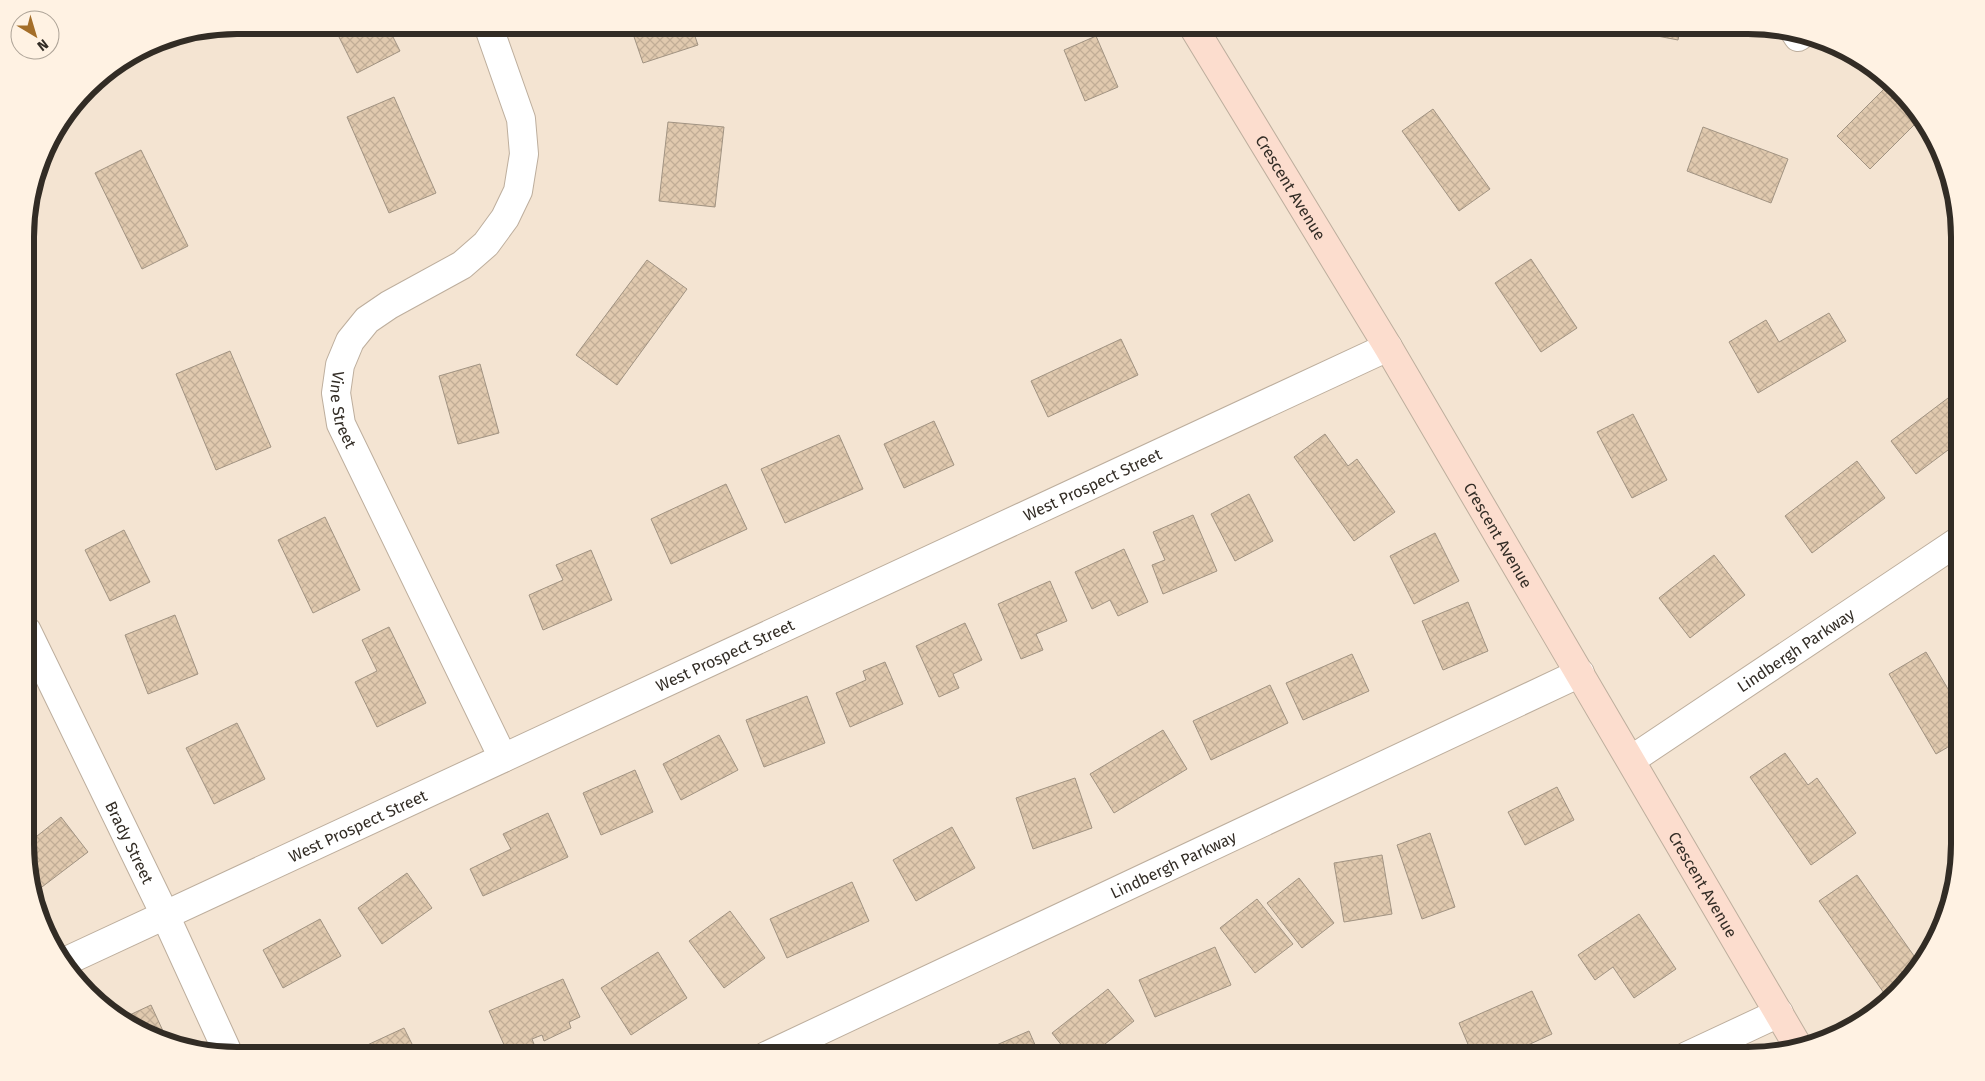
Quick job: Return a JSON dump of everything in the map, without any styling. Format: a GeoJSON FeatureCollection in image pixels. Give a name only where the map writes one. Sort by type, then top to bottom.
{"type":"FeatureCollection","features":[{"type":"Feature","properties":{"kind":"main road","name":"Crescent Avenue"},"geometry":{"type":"LineString","coordinates":[[1197,34],[1388,347],[1795,1041]]}},
{"type":"Feature","properties":{"kind":"street","name":"Vine Street"},"geometry":{"type":"LineString","coordinates":[[491,34],[522,119],[524,154],[518,191],[505,218],[486,244],[474,255],[462,265],[389,305],[368,320],[350,341],[340,365],[336,393],[341,424],[503,758]]}},
{"type":"Feature","properties":{"kind":"street","name":"West Prospect Street"},"geometry":{"type":"LineString","coordinates":[[70,959],[1388,347]]}},
{"type":"Feature","properties":{"kind":"street","name":"Lindbergh Parkway"},"geometry":{"type":"LineString","coordinates":[[1630,760],[1951,553]]}},
{"type":"Feature","properties":{"kind":"street","name":"Brady Street"},"geometry":{"type":"LineString","coordinates":[[34,646],[165,915],[224,1047]]}},
{"type":"Feature","properties":{"kind":"street","name":"Lindbergh Parkway"},"geometry":{"type":"LineString","coordinates":[[785,1047],[1580,673]]}},
{"type":"Feature","properties":{"kind":"street"},"geometry":{"type":"LineString","coordinates":[[1706,1047],[1779,1013]]}},
{"type":"Feature","properties":{"kind":"building"},"geometry":{"type":"Polygon","coordinates":[[[338,34],[392,34],[400,51],[357,73],[338,34]]]}},
{"type":"Feature","properties":{"kind":"building"},"geometry":{"type":"Polygon","coordinates":[[[633,34],[694,34],[698,45],[643,63],[633,34]]]}},
{"type":"Feature","properties":{"kind":"building"},"geometry":{"type":"Polygon","coordinates":[[[1647,34],[1679,34],[1678,40],[1647,34]]]}},
{"type":"Feature","properties":{"kind":"building"},"geometry":{"type":"Polygon","coordinates":[[[1096,36],[1118,87],[1085,101],[1064,50],[1096,36]]]}},
{"type":"Feature","properties":{"kind":"building"},"geometry":{"type":"Polygon","coordinates":[[[1886,87],[1916,123],[1870,169],[1837,136],[1886,87]]]}},
{"type":"Feature","properties":{"kind":"building"},"geometry":{"type":"Polygon","coordinates":[[[394,97],[436,193],[389,213],[347,117],[394,97]]]}},
{"type":"Feature","properties":{"kind":"building"},"geometry":{"type":"Polygon","coordinates":[[[1433,109],[1490,189],[1459,211],[1402,131],[1433,109]]]}},
{"type":"Feature","properties":{"kind":"building"},"geometry":{"type":"Polygon","coordinates":[[[668,122],[724,127],[715,207],[659,201],[668,122]]]}},
{"type":"Feature","properties":{"kind":"building"},"geometry":{"type":"Polygon","coordinates":[[[1703,127],[1788,159],[1771,203],[1687,171],[1703,127]]]}},
{"type":"Feature","properties":{"kind":"building"},"geometry":{"type":"Polygon","coordinates":[[[141,150],[188,246],[142,269],[95,173],[141,150]]]}},
{"type":"Feature","properties":{"kind":"building"},"geometry":{"type":"Polygon","coordinates":[[[1531,259],[1577,328],[1541,352],[1495,283],[1531,259]]]}},
{"type":"Feature","properties":{"kind":"building"},"geometry":{"type":"Polygon","coordinates":[[[647,260],[687,289],[617,385],[576,355],[647,260]]]}},
{"type":"Feature","properties":{"kind":"building"},"geometry":{"type":"Polygon","coordinates":[[[1829,313],[1846,341],[1758,393],[1729,342],[1766,320],[1779,342],[1829,313]]]}},
{"type":"Feature","properties":{"kind":"building"},"geometry":{"type":"Polygon","coordinates":[[[1121,339],[1138,375],[1048,417],[1031,381],[1121,339]]]}},
{"type":"Feature","properties":{"kind":"building"},"geometry":{"type":"Polygon","coordinates":[[[230,351],[271,447],[216,470],[176,374],[230,351]]]}},
{"type":"Feature","properties":{"kind":"building"},"geometry":{"type":"Polygon","coordinates":[[[480,364],[499,433],[458,444],[439,376],[480,364]]]}},
{"type":"Feature","properties":{"kind":"building"},"geometry":{"type":"Polygon","coordinates":[[[1951,396],[1951,448],[1916,474],[1891,441],[1951,396]]]}},
{"type":"Feature","properties":{"kind":"building"},"geometry":{"type":"Polygon","coordinates":[[[1633,414],[1667,480],[1632,498],[1597,432],[1633,414]]]}},
{"type":"Feature","properties":{"kind":"building"},"geometry":{"type":"Polygon","coordinates":[[[934,421],[954,465],[904,488],[884,444],[934,421]]]}},
{"type":"Feature","properties":{"kind":"building"},"geometry":{"type":"Polygon","coordinates":[[[1325,434],[1348,466],[1357,459],[1395,512],[1354,541],[1294,457],[1325,434]]]}},
{"type":"Feature","properties":{"kind":"building"},"geometry":{"type":"Polygon","coordinates":[[[839,435],[863,489],[785,523],[761,469],[839,435]]]}},
{"type":"Feature","properties":{"kind":"building"},"geometry":{"type":"Polygon","coordinates":[[[1857,461],[1885,498],[1812,553],[1785,516],[1857,461]]]}},
{"type":"Feature","properties":{"kind":"building"},"geometry":{"type":"Polygon","coordinates":[[[726,484],[747,529],[671,564],[651,519],[726,484]]]}},
{"type":"Feature","properties":{"kind":"building"},"geometry":{"type":"Polygon","coordinates":[[[1249,494],[1273,541],[1235,561],[1211,514],[1249,494]]]}},
{"type":"Feature","properties":{"kind":"building"},"geometry":{"type":"Polygon","coordinates":[[[1193,515],[1217,571],[1163,594],[1152,565],[1165,560],[1153,532],[1193,515]]]}},
{"type":"Feature","properties":{"kind":"building"},"geometry":{"type":"Polygon","coordinates":[[[325,517],[360,590],[313,613],[278,540],[325,517]]]}},
{"type":"Feature","properties":{"kind":"building"},"geometry":{"type":"Polygon","coordinates":[[[124,530],[150,582],[110,601],[85,550],[124,530]]]}},
{"type":"Feature","properties":{"kind":"building"},"geometry":{"type":"Polygon","coordinates":[[[1435,533],[1459,581],[1414,604],[1390,556],[1435,533]]]}},
{"type":"Feature","properties":{"kind":"building"},"geometry":{"type":"Polygon","coordinates":[[[1124,549],[1148,602],[1118,616],[1110,600],[1092,609],[1075,572],[1124,549]]]}},
{"type":"Feature","properties":{"kind":"building"},"geometry":{"type":"Polygon","coordinates":[[[591,550],[612,600],[543,630],[529,595],[563,580],[556,565],[591,550]]]}},
{"type":"Feature","properties":{"kind":"building"},"geometry":{"type":"Polygon","coordinates":[[[1714,555],[1745,595],[1690,638],[1659,598],[1714,555]]]}},
{"type":"Feature","properties":{"kind":"building"},"geometry":{"type":"Polygon","coordinates":[[[1050,581],[1067,621],[1036,634],[1043,650],[1021,659],[998,604],[1050,581]]]}},
{"type":"Feature","properties":{"kind":"building"},"geometry":{"type":"Polygon","coordinates":[[[1468,602],[1488,651],[1443,670],[1422,621],[1468,602]]]}},
{"type":"Feature","properties":{"kind":"building"},"geometry":{"type":"Polygon","coordinates":[[[175,615],[198,674],[148,694],[125,635],[175,615]]]}},
{"type":"Feature","properties":{"kind":"building"},"geometry":{"type":"Polygon","coordinates":[[[965,623],[982,660],[953,674],[959,688],[939,697],[916,646],[965,623]]]}},
{"type":"Feature","properties":{"kind":"building"},"geometry":{"type":"Polygon","coordinates":[[[389,627],[426,703],[377,727],[355,682],[377,671],[362,640],[389,627]]]}},
{"type":"Feature","properties":{"kind":"building"},"geometry":{"type":"Polygon","coordinates":[[[1926,652],[1951,694],[1951,745],[1936,754],[1889,674],[1926,652]]]}},
{"type":"Feature","properties":{"kind":"building"},"geometry":{"type":"Polygon","coordinates":[[[1352,654],[1369,691],[1303,720],[1286,683],[1352,654]]]}},
{"type":"Feature","properties":{"kind":"building"},"geometry":{"type":"Polygon","coordinates":[[[885,662],[903,704],[850,727],[836,693],[866,680],[863,671],[885,662]]]}},
{"type":"Feature","properties":{"kind":"building"},"geometry":{"type":"Polygon","coordinates":[[[1270,685],[1288,723],[1211,760],[1193,721],[1270,685]]]}},
{"type":"Feature","properties":{"kind":"building"},"geometry":{"type":"Polygon","coordinates":[[[807,696],[825,743],[764,767],[746,720],[807,696]]]}},
{"type":"Feature","properties":{"kind":"building"},"geometry":{"type":"Polygon","coordinates":[[[237,723],[265,779],[214,804],[186,748],[237,723]]]}},
{"type":"Feature","properties":{"kind":"building"},"geometry":{"type":"Polygon","coordinates":[[[1163,730],[1187,769],[1114,813],[1090,774],[1163,730]]]}},
{"type":"Feature","properties":{"kind":"building"},"geometry":{"type":"Polygon","coordinates":[[[719,735],[738,770],[681,800],[663,764],[719,735]]]}},
{"type":"Feature","properties":{"kind":"building"},"geometry":{"type":"Polygon","coordinates":[[[1785,753],[1808,785],[1817,778],[1856,833],[1811,865],[1750,777],[1785,753]]]}},
{"type":"Feature","properties":{"kind":"building"},"geometry":{"type":"Polygon","coordinates":[[[635,770],[653,812],[601,835],[583,793],[635,770]]]}},
{"type":"Feature","properties":{"kind":"building"},"geometry":{"type":"Polygon","coordinates":[[[1075,778],[1092,828],[1033,849],[1016,798],[1075,778]]]}},
{"type":"Feature","properties":{"kind":"building"},"geometry":{"type":"Polygon","coordinates":[[[1557,787],[1574,820],[1525,845],[1508,812],[1557,787]]]}},
{"type":"Feature","properties":{"kind":"building"},"geometry":{"type":"Polygon","coordinates":[[[548,813],[568,857],[483,896],[470,869],[511,849],[503,834],[548,813]]]}},
{"type":"Feature","properties":{"kind":"building"},"geometry":{"type":"Polygon","coordinates":[[[61,817],[88,852],[39,889],[35,871],[34,838],[61,817]]]}},
{"type":"Feature","properties":{"kind":"building"},"geometry":{"type":"Polygon","coordinates":[[[952,827],[975,868],[916,901],[893,860],[952,827]]]}},
{"type":"Feature","properties":{"kind":"building"},"geometry":{"type":"Polygon","coordinates":[[[1430,833],[1455,907],[1422,919],[1397,845],[1430,833]]]}},
{"type":"Feature","properties":{"kind":"building"},"geometry":{"type":"Polygon","coordinates":[[[1382,855],[1392,914],[1344,922],[1334,863],[1382,855]]]}},
{"type":"Feature","properties":{"kind":"building"},"geometry":{"type":"Polygon","coordinates":[[[407,873],[432,908],[382,944],[358,908],[407,873]]]}},
{"type":"Feature","properties":{"kind":"building"},"geometry":{"type":"Polygon","coordinates":[[[1857,875],[1916,959],[1893,987],[1884,993],[1819,901],[1857,875]]]}},
{"type":"Feature","properties":{"kind":"building"},"geometry":{"type":"Polygon","coordinates":[[[1299,878],[1334,923],[1302,948],[1267,903],[1299,878]]]}},
{"type":"Feature","properties":{"kind":"building"},"geometry":{"type":"Polygon","coordinates":[[[852,882],[869,921],[787,958],[770,919],[852,882]]]}},
{"type":"Feature","properties":{"kind":"building"},"geometry":{"type":"Polygon","coordinates":[[[1257,899],[1293,944],[1255,973],[1220,928],[1257,899]]]}},
{"type":"Feature","properties":{"kind":"building"},"geometry":{"type":"Polygon","coordinates":[[[730,911],[765,958],[724,988],[689,941],[730,911]]]}},
{"type":"Feature","properties":{"kind":"building"},"geometry":{"type":"Polygon","coordinates":[[[1639,914],[1676,969],[1634,998],[1613,967],[1595,980],[1578,955],[1639,914]]]}},
{"type":"Feature","properties":{"kind":"building"},"geometry":{"type":"Polygon","coordinates":[[[320,919],[341,956],[283,988],[263,950],[320,919]]]}},
{"type":"Feature","properties":{"kind":"building"},"geometry":{"type":"Polygon","coordinates":[[[1215,947],[1231,985],[1155,1017],[1139,980],[1215,947]]]}},
{"type":"Feature","properties":{"kind":"building"},"geometry":{"type":"Polygon","coordinates":[[[658,952],[687,998],[631,1035],[601,988],[658,952]]]}},
{"type":"Feature","properties":{"kind":"building"},"geometry":{"type":"Polygon","coordinates":[[[563,979],[580,1017],[569,1022],[571,1028],[544,1041],[542,1035],[532,1039],[535,1047],[505,1047],[489,1011],[563,979]]]}},
{"type":"Feature","properties":{"kind":"building"},"geometry":{"type":"Polygon","coordinates":[[[1108,989],[1134,1021],[1101,1047],[1063,1047],[1052,1033],[1108,989]]]}},
{"type":"Feature","properties":{"kind":"building"},"geometry":{"type":"Polygon","coordinates":[[[1532,991],[1552,1034],[1524,1047],[1469,1047],[1459,1023],[1532,991]]]}},
{"type":"Feature","properties":{"kind":"building"},"geometry":{"type":"Polygon","coordinates":[[[151,1005],[164,1034],[135,1020],[128,1016],[151,1005]]]}},
{"type":"Feature","properties":{"kind":"building"},"geometry":{"type":"Polygon","coordinates":[[[404,1028],[414,1047],[363,1047],[404,1028]]]}},
{"type":"Feature","properties":{"kind":"building"},"geometry":{"type":"Polygon","coordinates":[[[1029,1031],[1036,1047],[992,1047],[1029,1031]]]}}]}
